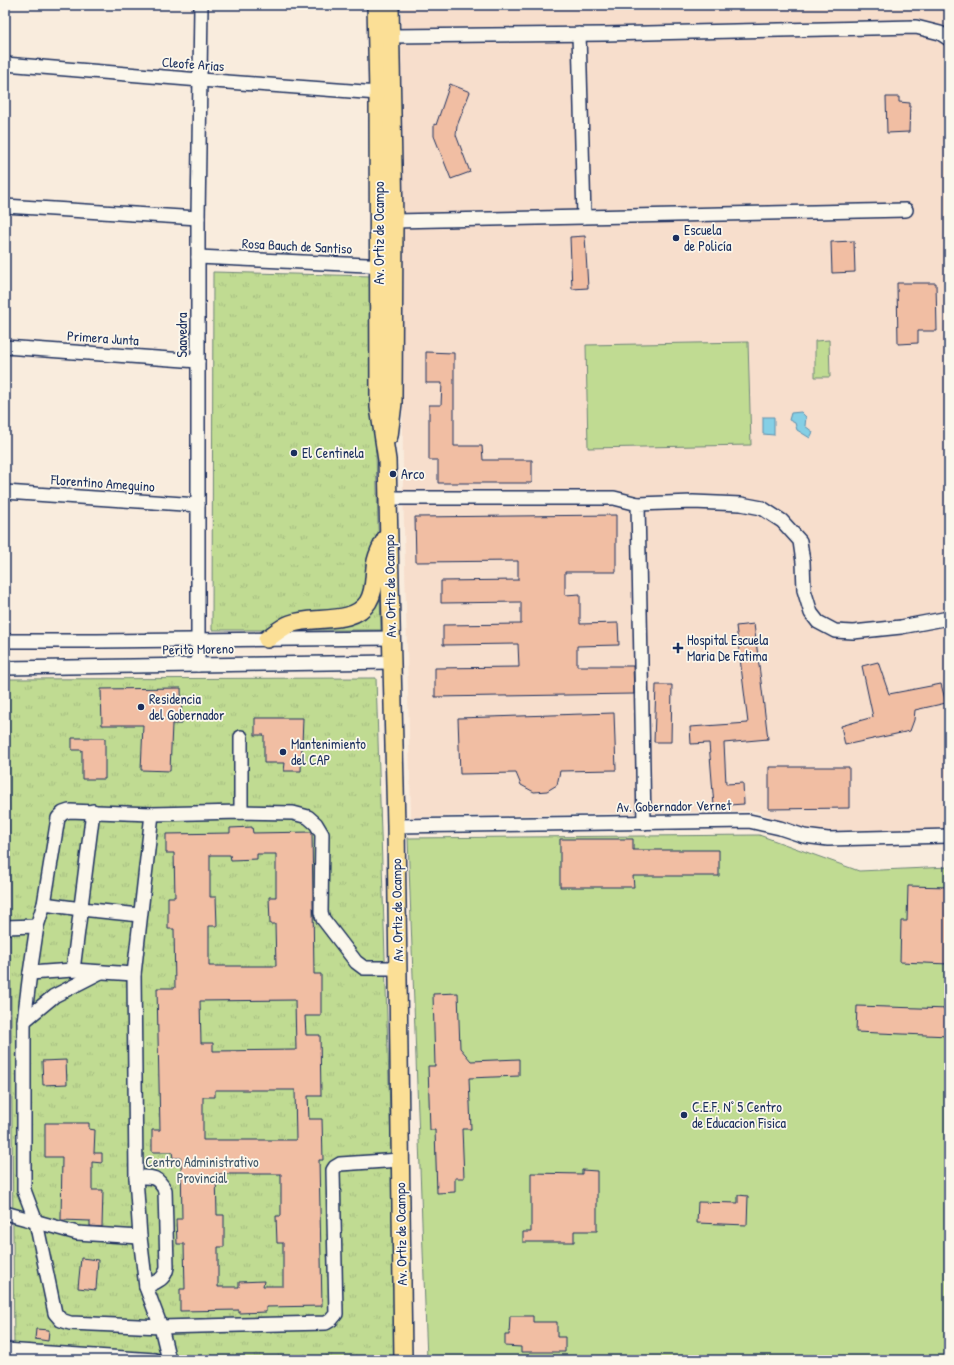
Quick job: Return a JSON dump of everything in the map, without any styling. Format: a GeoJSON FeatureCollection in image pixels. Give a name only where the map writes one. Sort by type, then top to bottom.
{"type":"FeatureCollection","features":[{"type":"Feature","properties":{"kind":"main road","name":"Av. Ortiz de Ocampo"},"geometry":{"type":"LineString","coordinates":[[376,5],[378,93],[393,403],[387,460],[396,826],[403,1360]]}},
{"type":"Feature","properties":{"kind":"main road","name":"Av. Ortiz de Ocampo"},"geometry":{"type":"LineString","coordinates":[[386,266],[394,221],[390,5]]}},
{"type":"Feature","properties":{"kind":"main road"},"geometry":{"type":"LineString","coordinates":[[267,639],[289,624],[304,620],[347,616],[360,611],[368,603],[373,589],[376,561],[388,532]]}},
{"type":"Feature","properties":{"kind":"street","name":"Saavedra"},"geometry":{"type":"LineString","coordinates":[[198,665],[198,218],[201,5]]}},
{"type":"Feature","properties":{"kind":"street"},"geometry":{"type":"LineString","coordinates":[[391,36],[579,34],[916,27],[940,33],[949,39]]}},
{"type":"Feature","properties":{"kind":"street"},"geometry":{"type":"LineString","coordinates":[[579,34],[584,217]]}},
{"type":"Feature","properties":{"kind":"street","name":"Cleofe Arias"},"geometry":{"type":"LineString","coordinates":[[5,64],[378,93]]}},
{"type":"Feature","properties":{"kind":"street"},"geometry":{"type":"LineString","coordinates":[[5,206],[198,218]]}},
{"type":"Feature","properties":{"kind":"street"},"geometry":{"type":"LineString","coordinates":[[394,221],[906,210]]}},
{"type":"Feature","properties":{"kind":"street","name":"Rosa Bauch de Santiso"},"geometry":{"type":"LineString","coordinates":[[198,257],[386,266]]}},
{"type":"Feature","properties":{"kind":"street","name":"Primera Junta"},"geometry":{"type":"LineString","coordinates":[[5,347],[198,361]]}},
{"type":"Feature","properties":{"kind":"street","name":"Florentino Ameguino"},"geometry":{"type":"LineString","coordinates":[[5,492],[198,505]]}},
{"type":"Feature","properties":{"kind":"street"},"geometry":{"type":"LineString","coordinates":[[388,498],[614,498],[638,504],[693,502],[741,504],[762,508],[782,521],[800,542],[803,562],[804,590],[811,613],[818,622],[835,631],[853,632],[901,627],[949,618]]}},
{"type":"Feature","properties":{"kind":"street"},"geometry":{"type":"LineString","coordinates":[[638,504],[644,823]]}},
{"type":"Feature","properties":{"kind":"street","name":"Perito Moreno"},"geometry":{"type":"LineString","coordinates":[[5,641],[391,638]]}},
{"type":"Feature","properties":{"kind":"street","name":"Perito Moreno"},"geometry":{"type":"LineString","coordinates":[[5,668],[391,662]]}},
{"type":"Feature","properties":{"kind":"street"},"geometry":{"type":"LineString","coordinates":[[241,737],[241,812]]}},
{"type":"Feature","properties":{"kind":"street"},"geometry":{"type":"LineString","coordinates":[[398,968],[364,968],[356,962],[323,919],[321,912],[322,834],[316,824],[308,817],[293,813],[241,812],[152,814],[69,811],[63,813],[58,818],[44,904],[38,926],[30,973],[24,1021],[24,1190],[36,1222],[55,1313],[61,1320],[70,1323],[161,1327],[326,1323],[336,1314],[333,1170],[340,1164],[400,1160]]}},
{"type":"Feature","properties":{"kind":"street"},"geometry":{"type":"LineString","coordinates":[[73,970],[93,811]]}},
{"type":"Feature","properties":{"kind":"street"},"geometry":{"type":"LineString","coordinates":[[152,814],[134,974],[136,1177],[140,1237],[146,1287],[161,1327],[170,1360]]}},
{"type":"Feature","properties":{"kind":"street","name":"Av. Gobernador Vernet"},"geometry":{"type":"LineString","coordinates":[[396,826],[749,821],[780,828],[804,836],[828,839],[949,836]]}},
{"type":"Feature","properties":{"kind":"street"},"geometry":{"type":"LineString","coordinates":[[44,904],[140,914]]}},
{"type":"Feature","properties":{"kind":"street"},"geometry":{"type":"LineString","coordinates":[[5,927],[38,926]]}},
{"type":"Feature","properties":{"kind":"street"},"geometry":{"type":"LineString","coordinates":[[30,973],[73,970],[134,974]]}},
{"type":"Feature","properties":{"kind":"street"},"geometry":{"type":"LineString","coordinates":[[24,1021],[54,996],[102,972]]}},
{"type":"Feature","properties":{"kind":"street"},"geometry":{"type":"LineString","coordinates":[[136,1177],[154,1178],[160,1181],[165,1190],[166,1274],[146,1287]]}},
{"type":"Feature","properties":{"kind":"street"},"geometry":{"type":"LineString","coordinates":[[5,1213],[77,1233],[140,1237]]}},
{"type":"Feature","properties":{"kind":"street"},"geometry":{"type":"LineString","coordinates":[[5,1350],[71,1357],[155,1360]]}},
{"type":"Feature","properties":{"kind":"shaded area"},"geometry":{"type":"Polygon","coordinates":[[[401,5],[949,5],[949,829],[805,831],[756,811],[411,817],[403,485],[401,5]]]}},
{"type":"Feature","properties":{"kind":"green space","name":"El Centinela"},"geometry":{"type":"Polygon","coordinates":[[[213,272],[371,276],[381,630],[212,630],[213,272]]]}},
{"type":"Feature","properties":{"kind":"green space"},"geometry":{"type":"Polygon","coordinates":[[[829,340],[830,377],[815,377],[815,341],[829,340]]]}},
{"type":"Feature","properties":{"kind":"green space"},"geometry":{"type":"Polygon","coordinates":[[[748,342],[751,445],[588,448],[586,345],[748,342]]]}},
{"type":"Feature","properties":{"kind":"green space","name":"Centro Administrativo Provincial"},"geometry":{"type":"Polygon","coordinates":[[[376,678],[398,1360],[199,1360],[14,1347],[8,679],[376,678]]]}},
{"type":"Feature","properties":{"kind":"green space","name":"C.E.F. N° 5 Centro de Educacion Fisica"},"geometry":{"type":"Polygon","coordinates":[[[759,835],[859,871],[949,867],[949,1360],[427,1360],[408,838],[759,835]]]}},
{"type":"Feature","properties":{"kind":"water"},"geometry":{"type":"Polygon","coordinates":[[[801,412],[806,417],[805,426],[813,432],[810,438],[797,430],[795,423],[789,420],[791,413],[801,412]]]}},
{"type":"Feature","properties":{"kind":"water"},"geometry":{"type":"Polygon","coordinates":[[[763,417],[774,417],[774,435],[763,434],[763,417]]]}},
{"type":"Feature","properties":{"kind":"building"},"geometry":{"type":"Polygon","coordinates":[[[450,84],[470,92],[457,126],[456,135],[470,172],[451,179],[434,136],[434,124],[436,125],[450,84]]]}},
{"type":"Feature","properties":{"kind":"building"},"geometry":{"type":"Polygon","coordinates":[[[886,97],[899,97],[899,102],[910,103],[909,132],[887,133],[886,97]]]}},
{"type":"Feature","properties":{"kind":"building"},"geometry":{"type":"Polygon","coordinates":[[[585,236],[588,288],[572,289],[570,237],[585,236]]]}},
{"type":"Feature","properties":{"kind":"building"},"geometry":{"type":"Polygon","coordinates":[[[854,241],[855,272],[832,273],[831,242],[854,241]]]}},
{"type":"Feature","properties":{"kind":"building"},"geometry":{"type":"Polygon","coordinates":[[[897,283],[936,283],[937,331],[918,331],[918,343],[898,344],[897,283]]]}},
{"type":"Feature","properties":{"kind":"building"},"geometry":{"type":"Polygon","coordinates":[[[426,352],[454,353],[454,446],[482,446],[483,460],[532,460],[532,483],[438,483],[438,460],[429,460],[429,405],[441,405],[442,383],[426,383],[426,352]]]}},
{"type":"Feature","properties":{"kind":"building"},"geometry":{"type":"Polygon","coordinates":[[[616,515],[616,572],[565,572],[565,595],[580,594],[580,624],[618,623],[619,645],[577,646],[577,666],[633,666],[634,694],[435,697],[435,668],[519,667],[518,644],[443,645],[443,625],[521,624],[521,602],[441,603],[441,581],[518,580],[518,561],[416,562],[415,517],[616,515]]]}},
{"type":"Feature","properties":{"kind":"building"},"geometry":{"type":"Polygon","coordinates":[[[754,624],[768,739],[724,743],[726,784],[743,783],[744,804],[714,806],[709,743],[691,744],[690,727],[748,723],[736,626],[754,624]]]}},
{"type":"Feature","properties":{"kind":"building"},"geometry":{"type":"Polygon","coordinates":[[[878,662],[889,694],[941,684],[946,703],[915,710],[914,720],[910,731],[845,745],[841,726],[873,717],[862,666],[878,662]]]}},
{"type":"Feature","properties":{"kind":"building"},"geometry":{"type":"Polygon","coordinates":[[[656,685],[672,685],[671,742],[654,742],[656,685]]]}},
{"type":"Feature","properties":{"kind":"building","name":"Residencia del Gobernador"},"geometry":{"type":"Polygon","coordinates":[[[181,688],[182,724],[172,724],[170,771],[141,770],[143,725],[102,725],[101,689],[181,688]]]}},
{"type":"Feature","properties":{"kind":"building"},"geometry":{"type":"Polygon","coordinates":[[[614,713],[616,770],[560,771],[557,785],[547,791],[534,792],[521,785],[516,773],[460,774],[458,718],[614,713]]]}},
{"type":"Feature","properties":{"kind":"building","name":"Mantenimiento del CAP"},"geometry":{"type":"Polygon","coordinates":[[[255,718],[303,718],[301,771],[284,771],[285,763],[264,763],[264,735],[255,735],[255,718]]]}},
{"type":"Feature","properties":{"kind":"building"},"geometry":{"type":"Polygon","coordinates":[[[72,738],[105,738],[105,779],[82,779],[82,750],[72,750],[72,738]]]}},
{"type":"Feature","properties":{"kind":"building"},"geometry":{"type":"Polygon","coordinates":[[[769,767],[849,767],[849,808],[769,809],[769,767]]]}},
{"type":"Feature","properties":{"kind":"building"},"geometry":{"type":"Polygon","coordinates":[[[252,827],[253,833],[312,832],[314,974],[321,974],[321,1016],[305,1016],[306,1035],[320,1035],[321,1096],[308,1096],[309,1119],[322,1119],[323,1160],[319,1160],[322,1306],[266,1307],[266,1312],[239,1313],[239,1310],[180,1311],[180,1289],[185,1289],[184,1244],[177,1244],[176,1219],[182,1219],[181,1158],[173,1158],[172,1152],[152,1152],[152,1130],[160,1130],[157,988],[175,988],[174,929],[168,929],[168,897],[175,897],[174,853],[166,853],[166,834],[230,833],[230,828],[252,827]],[[257,854],[257,859],[231,860],[230,855],[210,855],[210,897],[216,897],[217,926],[209,926],[209,966],[276,966],[275,924],[270,924],[269,897],[276,897],[276,854],[257,854]],[[295,1000],[200,1001],[201,1043],[213,1043],[213,1051],[296,1050],[295,1000]],[[215,1090],[215,1097],[203,1097],[203,1140],[296,1140],[295,1090],[215,1090]],[[216,1174],[217,1215],[224,1215],[224,1247],[218,1247],[218,1287],[239,1287],[239,1282],[264,1281],[263,1286],[283,1286],[283,1243],[277,1243],[276,1216],[281,1216],[281,1174],[216,1174]]]}},
{"type":"Feature","properties":{"kind":"building"},"geometry":{"type":"Polygon","coordinates":[[[560,839],[633,839],[633,850],[719,850],[719,876],[633,876],[634,887],[560,887],[560,839]]]}},
{"type":"Feature","properties":{"kind":"building"},"geometry":{"type":"Polygon","coordinates":[[[908,886],[949,887],[949,964],[900,962],[901,921],[907,921],[908,886]]]}},
{"type":"Feature","properties":{"kind":"building"},"geometry":{"type":"Polygon","coordinates":[[[458,993],[460,1048],[471,1061],[519,1059],[519,1076],[469,1078],[471,1129],[462,1129],[464,1178],[455,1178],[455,1192],[437,1193],[435,1130],[430,1130],[428,1066],[435,1066],[433,994],[458,993]]]}},
{"type":"Feature","properties":{"kind":"building"},"geometry":{"type":"Polygon","coordinates":[[[857,1006],[949,1009],[949,1036],[856,1032],[857,1006]]]}},
{"type":"Feature","properties":{"kind":"building"},"geometry":{"type":"Polygon","coordinates":[[[66,1060],[67,1084],[43,1085],[42,1061],[66,1060]]]}},
{"type":"Feature","properties":{"kind":"building"},"geometry":{"type":"Polygon","coordinates":[[[45,1123],[89,1123],[89,1129],[95,1130],[94,1153],[102,1153],[102,1163],[92,1162],[92,1190],[103,1190],[102,1227],[90,1226],[90,1221],[61,1220],[62,1157],[45,1157],[45,1123]]]}},
{"type":"Feature","properties":{"kind":"building"},"geometry":{"type":"Polygon","coordinates":[[[582,1170],[597,1171],[597,1231],[574,1231],[574,1242],[523,1242],[523,1232],[531,1232],[531,1173],[582,1174],[582,1170]]]}},
{"type":"Feature","properties":{"kind":"building"},"geometry":{"type":"Polygon","coordinates":[[[738,1195],[748,1196],[747,1225],[697,1223],[698,1202],[738,1203],[738,1195]]]}},
{"type":"Feature","properties":{"kind":"building"},"geometry":{"type":"Polygon","coordinates":[[[81,1258],[98,1260],[96,1290],[78,1288],[81,1258]]]}},
{"type":"Feature","properties":{"kind":"building"},"geometry":{"type":"Polygon","coordinates":[[[510,1316],[533,1316],[533,1322],[557,1322],[557,1337],[565,1337],[565,1352],[521,1352],[521,1347],[505,1346],[505,1335],[509,1335],[510,1316]]]}},
{"type":"Feature","properties":{"kind":"building"},"geometry":{"type":"Polygon","coordinates":[[[36,1329],[49,1330],[48,1341],[35,1339],[36,1329]]]}},
{"type":"Feature","properties":{"kind":"place","name":"Escuela de Policía"},"geometry":{"type":"Point","coordinates":[676,238]}},
{"type":"Feature","properties":{"kind":"place","name":"El Centinela"},"geometry":{"type":"Point","coordinates":[294,453]}},
{"type":"Feature","properties":{"kind":"place","name":"Arco"},"geometry":{"type":"Point","coordinates":[393,474]}},
{"type":"Feature","properties":{"kind":"place","name":"Hospital Escuela Maria De Fatima"},"geometry":{"type":"Point","coordinates":[678,648]}},
{"type":"Feature","properties":{"kind":"place","name":"Residencia del Gobernador"},"geometry":{"type":"Point","coordinates":[141,707]}},
{"type":"Feature","properties":{"kind":"place","name":"Mantenimiento del CAP"},"geometry":{"type":"Point","coordinates":[283,752]}},
{"type":"Feature","properties":{"kind":"place","name":"C.E.F. N° 5 Centro de Educacion Fisica"},"geometry":{"type":"Point","coordinates":[684,1115]}}]}
